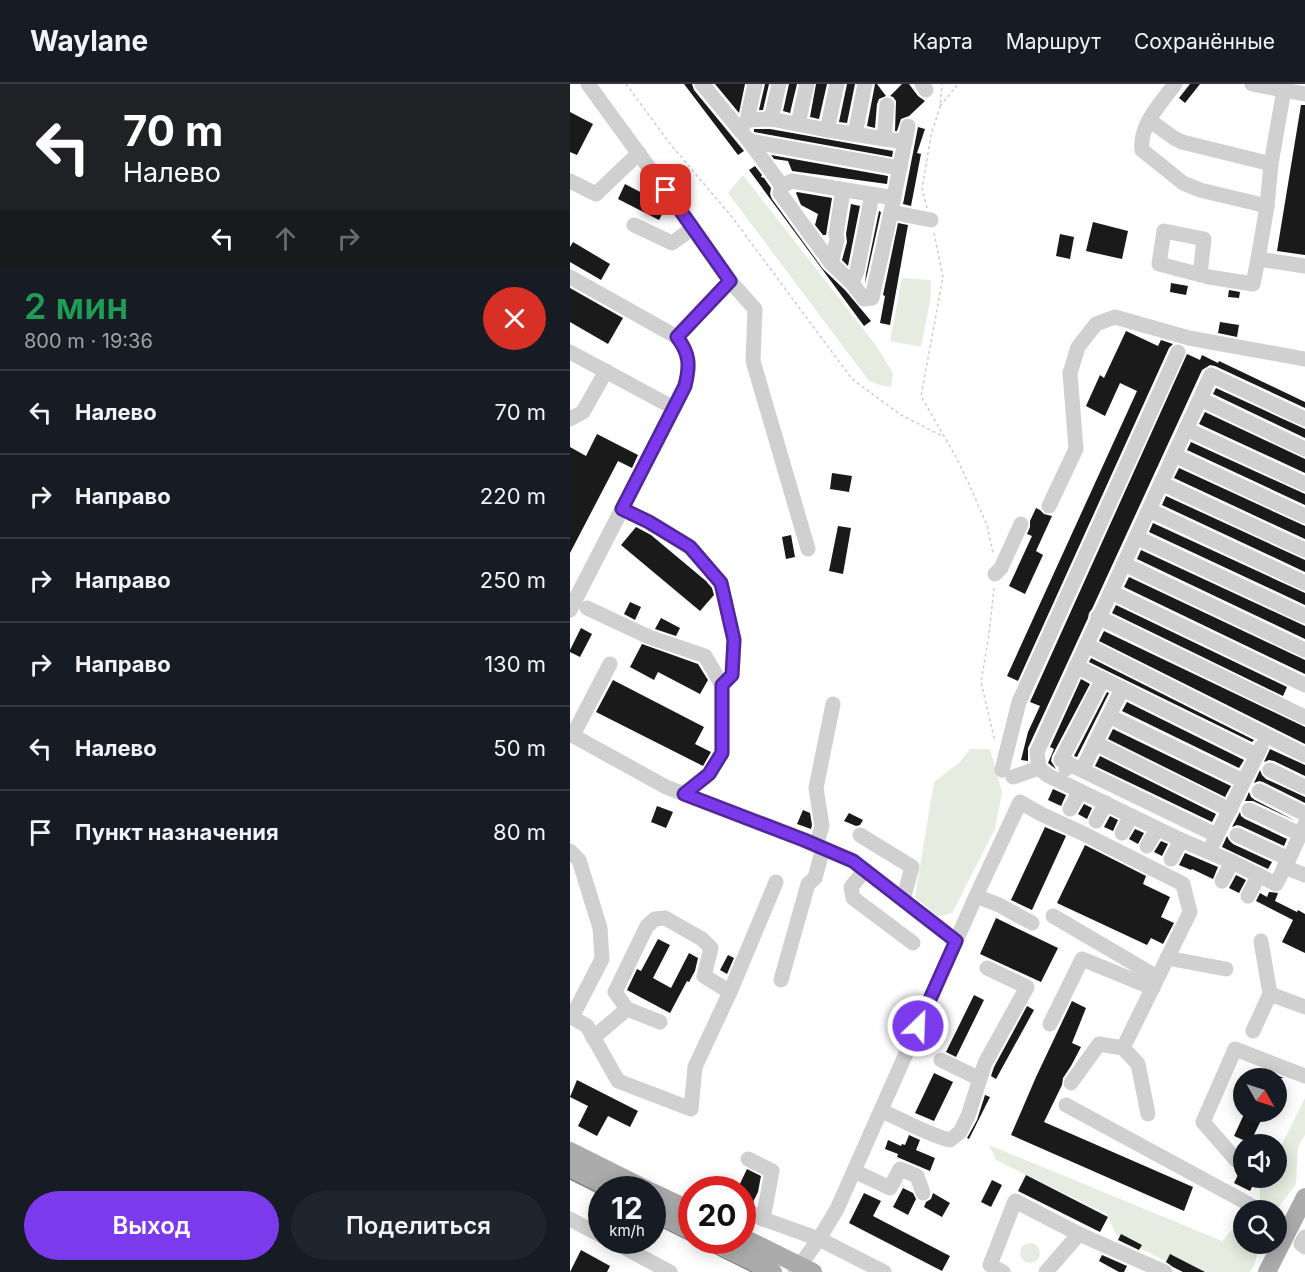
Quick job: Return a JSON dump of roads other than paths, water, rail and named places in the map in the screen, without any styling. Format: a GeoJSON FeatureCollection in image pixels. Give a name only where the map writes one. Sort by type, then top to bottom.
{"type":"FeatureCollection","features":[{"type":"Feature","properties":{"kind":"main road"},"geometry":{"type":"LineString","coordinates":[[570,1151],[620,1176]]}},
{"type":"Feature","properties":{"kind":"main road"},"geometry":{"type":"LineString","coordinates":[[570,1170],[588,1179]]}},
{"type":"Feature","properties":{"kind":"main road"},"geometry":{"type":"LineString","coordinates":[[1287,1220],[1305,1197]]}},
{"type":"Feature","properties":{"kind":"main road"},"geometry":{"type":"LineString","coordinates":[[756,1245],[802,1270]]}},
{"type":"Feature","properties":{"kind":"main road"},"geometry":{"type":"LineString","coordinates":[[738,1254],[773,1272]]}},
{"type":"Feature","properties":{"kind":"main road"},"geometry":{"type":"LineString","coordinates":[[1270,1271],[1275,1254]]}},
{"type":"Feature","properties":{"kind":"lane"},"geometry":{"type":"LineString","coordinates":[[588,84],[730,281],[755,309],[753,361],[808,549]]}},
{"type":"Feature","properties":{"kind":"lane"},"geometry":{"type":"LineString","coordinates":[[702,84],[745,131],[782,186]]}},
{"type":"Feature","properties":{"kind":"lane"},"geometry":{"type":"LineString","coordinates":[[741,84],[754,91],[745,131]]}},
{"type":"Feature","properties":{"kind":"lane"},"geometry":{"type":"LineString","coordinates":[[771,119],[779,84]]}},
{"type":"Feature","properties":{"kind":"lane"},"geometry":{"type":"LineString","coordinates":[[798,124],[807,84]]}},
{"type":"Feature","properties":{"kind":"lane"},"geometry":{"type":"LineString","coordinates":[[827,130],[837,84]]}},
{"type":"Feature","properties":{"kind":"lane"},"geometry":{"type":"LineString","coordinates":[[855,134],[865,84]]}},
{"type":"Feature","properties":{"kind":"lane"},"geometry":{"type":"LineString","coordinates":[[1174,84],[1149,120],[1141,141],[1142,150],[1183,183],[1200,190],[1267,206]]}},
{"type":"Feature","properties":{"kind":"lane"},"geometry":{"type":"LineString","coordinates":[[1252,84],[1285,87],[1305,94]]}},
{"type":"Feature","properties":{"kind":"lane"},"geometry":{"type":"LineString","coordinates":[[1200,274],[1253,284],[1285,87]]}},
{"type":"Feature","properties":{"kind":"lane"},"geometry":{"type":"LineString","coordinates":[[884,139],[887,105]]}},
{"type":"Feature","properties":{"kind":"lane"},"geometry":{"type":"LineString","coordinates":[[745,131],[771,119],[904,142]]}},
{"type":"Feature","properties":{"kind":"lane"},"geometry":{"type":"LineString","coordinates":[[1149,120],[1182,142],[1271,164]]}},
{"type":"Feature","properties":{"kind":"lane"},"geometry":{"type":"LineString","coordinates":[[908,126],[900,168],[892,205],[872,298],[864,299],[852,283],[831,263],[780,193],[782,186],[792,181],[872,195],[892,205],[931,220]]}},
{"type":"Feature","properties":{"kind":"lane"},"geometry":{"type":"LineString","coordinates":[[745,131],[900,168]]}},
{"type":"Feature","properties":{"kind":"lane"},"geometry":{"type":"LineString","coordinates":[[570,181],[596,194],[639,153]]}},
{"type":"Feature","properties":{"kind":"lane"},"geometry":{"type":"LineString","coordinates":[[831,263],[837,240],[843,190]]}},
{"type":"Feature","properties":{"kind":"lane"},"geometry":{"type":"LineString","coordinates":[[852,283],[857,271],[872,195]]}},
{"type":"Feature","properties":{"kind":"lane"},"geometry":{"type":"LineString","coordinates":[[634,225],[672,243],[693,228]]}},
{"type":"Feature","properties":{"kind":"lane"},"geometry":{"type":"LineString","coordinates":[[1258,259],[1305,266]]}},
{"type":"Feature","properties":{"kind":"lane"},"geometry":{"type":"LineString","coordinates":[[570,277],[677,337],[688,359],[685,386],[570,610]]}},
{"type":"Feature","properties":{"kind":"lane"},"geometry":{"type":"LineString","coordinates":[[677,337],[730,281]]}},
{"type":"Feature","properties":{"kind":"lane"},"geometry":{"type":"LineString","coordinates":[[1049,506],[1076,449],[1070,373],[1078,347],[1096,324],[1115,317],[1189,338],[1305,359]]}},
{"type":"Feature","properties":{"kind":"lane"},"geometry":{"type":"LineString","coordinates":[[570,352],[674,408]]}},
{"type":"Feature","properties":{"kind":"lane"},"geometry":{"type":"LineString","coordinates":[[1040,768],[1007,774],[1019,702],[1178,352]]}},
{"type":"Feature","properties":{"kind":"lane"},"geometry":{"type":"LineString","coordinates":[[570,419],[583,412],[606,371]]}},
{"type":"Feature","properties":{"kind":"lane"},"geometry":{"type":"LineString","coordinates":[[1248,810],[1303,829],[1276,884],[1047,775],[1040,768],[1037,752],[1211,375],[1305,419]]}},
{"type":"Feature","properties":{"kind":"lane"},"geometry":{"type":"LineString","coordinates":[[1200,399],[1305,449]]}},
{"type":"Feature","properties":{"kind":"lane"},"geometry":{"type":"LineString","coordinates":[[1186,429],[1305,484]]}},
{"type":"Feature","properties":{"kind":"lane"},"geometry":{"type":"LineString","coordinates":[[1174,455],[1305,516]]}},
{"type":"Feature","properties":{"kind":"lane"},"geometry":{"type":"LineString","coordinates":[[1161,483],[1305,550]]}},
{"type":"Feature","properties":{"kind":"lane"},"geometry":{"type":"LineString","coordinates":[[622,509],[649,522],[690,547],[721,583],[734,640],[732,675],[722,685]]}},
{"type":"Feature","properties":{"kind":"lane"},"geometry":{"type":"LineString","coordinates":[[1149,510],[1305,583]]}},
{"type":"Feature","properties":{"kind":"lane"},"geometry":{"type":"LineString","coordinates":[[995,574],[1001,568],[1021,524]]}},
{"type":"Feature","properties":{"kind":"lane"},"geometry":{"type":"LineString","coordinates":[[1136,537],[1305,616]]}},
{"type":"Feature","properties":{"kind":"lane"},"geometry":{"type":"LineString","coordinates":[[1124,564],[1305,650]]}},
{"type":"Feature","properties":{"kind":"lane"},"geometry":{"type":"LineString","coordinates":[[1111,592],[1305,685]]}},
{"type":"Feature","properties":{"kind":"lane"},"geometry":{"type":"LineString","coordinates":[[587,609],[649,637],[705,656],[722,685],[722,753],[709,774],[684,794]]}},
{"type":"Feature","properties":{"kind":"lane"},"geometry":{"type":"LineString","coordinates":[[1098,617],[1305,717]]}},
{"type":"Feature","properties":{"kind":"lane"},"geometry":{"type":"LineString","coordinates":[[1086,645],[1305,755]]}},
{"type":"Feature","properties":{"kind":"lane"},"geometry":{"type":"LineString","coordinates":[[610,664],[572,734],[666,788],[790,834],[853,861],[956,941]]}},
{"type":"Feature","properties":{"kind":"lane"},"geometry":{"type":"LineString","coordinates":[[1076,666],[1256,755]]}},
{"type":"Feature","properties":{"kind":"lane"},"geometry":{"type":"LineString","coordinates":[[1071,765],[1102,679]]}},
{"type":"Feature","properties":{"kind":"lane"},"geometry":{"type":"LineString","coordinates":[[1060,781],[1071,765],[1095,743],[1122,689]]}},
{"type":"Feature","properties":{"kind":"lane"},"geometry":{"type":"LineString","coordinates":[[781,980],[808,884],[815,878],[822,826],[816,788],[833,704]]}},
{"type":"Feature","properties":{"kind":"lane"},"geometry":{"type":"LineString","coordinates":[[1109,716],[1243,780]]}},
{"type":"Feature","properties":{"kind":"lane"},"geometry":{"type":"LineString","coordinates":[[1209,853],[1243,780],[1267,736]]}},
{"type":"Feature","properties":{"kind":"lane"},"geometry":{"type":"LineString","coordinates":[[1095,743],[1230,810]]}},
{"type":"Feature","properties":{"kind":"lane"},"geometry":{"type":"LineString","coordinates":[[1037,752],[1071,765],[1216,836]]}},
{"type":"Feature","properties":{"kind":"lane"},"geometry":{"type":"LineString","coordinates":[[1269,771],[1305,787]]}},
{"type":"Feature","properties":{"kind":"lane"},"geometry":{"type":"LineString","coordinates":[[1070,809],[1080,791]]}},
{"type":"Feature","properties":{"kind":"lane"},"geometry":{"type":"LineString","coordinates":[[1258,791],[1305,814]]}},
{"type":"Feature","properties":{"kind":"lane"},"geometry":{"type":"LineString","coordinates":[[802,1270],[837,1209],[1020,802],[1183,884],[1190,912],[1123,1048]]}},
{"type":"Feature","properties":{"kind":"lane"},"geometry":{"type":"LineString","coordinates":[[1096,821],[1106,803]]}},
{"type":"Feature","properties":{"kind":"lane"},"geometry":{"type":"LineString","coordinates":[[1122,833],[1131,816]]}},
{"type":"Feature","properties":{"kind":"lane"},"geometry":{"type":"LineString","coordinates":[[1147,846],[1157,829]]}},
{"type":"Feature","properties":{"kind":"lane"},"geometry":{"type":"LineString","coordinates":[[860,835],[912,867],[903,900]]}},
{"type":"Feature","properties":{"kind":"lane"},"geometry":{"type":"LineString","coordinates":[[1237,835],[1305,874]]}},
{"type":"Feature","properties":{"kind":"lane"},"geometry":{"type":"LineString","coordinates":[[1171,859],[1180,840]]}},
{"type":"Feature","properties":{"kind":"lane"},"geometry":{"type":"LineString","coordinates":[[570,851],[579,860],[600,928],[602,959],[571,1016],[587,1026],[618,1081],[691,1109],[695,1067],[730,992],[776,882]]}},
{"type":"Feature","properties":{"kind":"lane"},"geometry":{"type":"LineString","coordinates":[[1222,881],[1232,862]]}},
{"type":"Feature","properties":{"kind":"lane"},"geometry":{"type":"LineString","coordinates":[[865,870],[851,887],[853,898],[913,943]]}},
{"type":"Feature","properties":{"kind":"lane"},"geometry":{"type":"LineString","coordinates":[[1248,896],[1259,875]]}},
{"type":"Feature","properties":{"kind":"lane"},"geometry":{"type":"LineString","coordinates":[[976,896],[999,905],[1032,923]]}},
{"type":"Feature","properties":{"kind":"lane"},"geometry":{"type":"LineString","coordinates":[[1053,916],[1155,983]]}},
{"type":"Feature","properties":{"kind":"lane"},"geometry":{"type":"LineString","coordinates":[[660,1022],[627,1009],[615,992],[647,926],[655,919],[664,918],[702,939],[711,948],[705,976],[730,992]]}},
{"type":"Feature","properties":{"kind":"lane"},"geometry":{"type":"LineString","coordinates":[[1253,1031],[1270,994],[1261,941]]}},
{"type":"Feature","properties":{"kind":"lane"},"geometry":{"type":"LineString","coordinates":[[1167,958],[1226,969]]}},
{"type":"Feature","properties":{"kind":"lane"},"geometry":{"type":"LineString","coordinates":[[1050,1024],[1082,959],[1155,983]]}},
{"type":"Feature","properties":{"kind":"lane"},"geometry":{"type":"LineString","coordinates":[[881,1111],[950,1140],[960,1132],[968,1116],[985,1064],[1027,987],[987,968]]}},
{"type":"Feature","properties":{"kind":"lane"},"geometry":{"type":"LineString","coordinates":[[1270,994],[1305,1007]]}},
{"type":"Feature","properties":{"kind":"lane"},"geometry":{"type":"LineString","coordinates":[[593,1038],[627,1009]]}},
{"type":"Feature","properties":{"kind":"lane"},"geometry":{"type":"LineString","coordinates":[[1071,1083],[1099,1044],[1123,1048],[1138,1064],[1148,1114]]}},
{"type":"Feature","properties":{"kind":"lane"},"geometry":{"type":"LineString","coordinates":[[1233,1157],[1203,1122],[1235,1049],[1305,1076]]}},
{"type":"Feature","properties":{"kind":"lane"},"geometry":{"type":"LineString","coordinates":[[941,1060],[980,1079]]}},
{"type":"Feature","properties":{"kind":"lane"},"geometry":{"type":"LineString","coordinates":[[1066,1105],[1241,1200]]}},
{"type":"Feature","properties":{"kind":"lane"},"geometry":{"type":"LineString","coordinates":[[747,1159],[772,1172],[763,1219]]}},
{"type":"Feature","properties":{"kind":"lane"},"geometry":{"type":"LineString","coordinates":[[854,1172],[890,1188],[900,1169],[917,1176],[923,1193]]}},
{"type":"Feature","properties":{"kind":"lane"},"geometry":{"type":"LineString","coordinates":[[1003,1272],[990,1265],[1015,1201],[1079,1234],[1165,1272]]}},
{"type":"Feature","properties":{"kind":"lane"},"geometry":{"type":"LineString","coordinates":[[756,1215],[819,1239],[884,1272]]}},
{"type":"Feature","properties":{"kind":"lane"},"geometry":{"type":"LineString","coordinates":[[570,1219],[588,1229]]}},
{"type":"Feature","properties":{"kind":"lane"},"geometry":{"type":"LineString","coordinates":[[1046,1272],[1079,1234]]}},
{"type":"Feature","properties":{"kind":"lane"},"geometry":{"type":"LineString","coordinates":[[1305,1237],[1300,1244],[1305,1247]]}},
{"type":"Feature","properties":{"kind":"lane"},"geometry":{"type":"LineString","coordinates":[[636,1254],[670,1272]]}},
{"type":"Feature","properties":{"kind":"tram line"},"geometry":{"type":"LineString","coordinates":[[570,1179],[588,1188]]}},
{"type":"Feature","properties":{"kind":"tram line"},"geometry":{"type":"LineString","coordinates":[[666,1229],[752,1272]]}}]}
